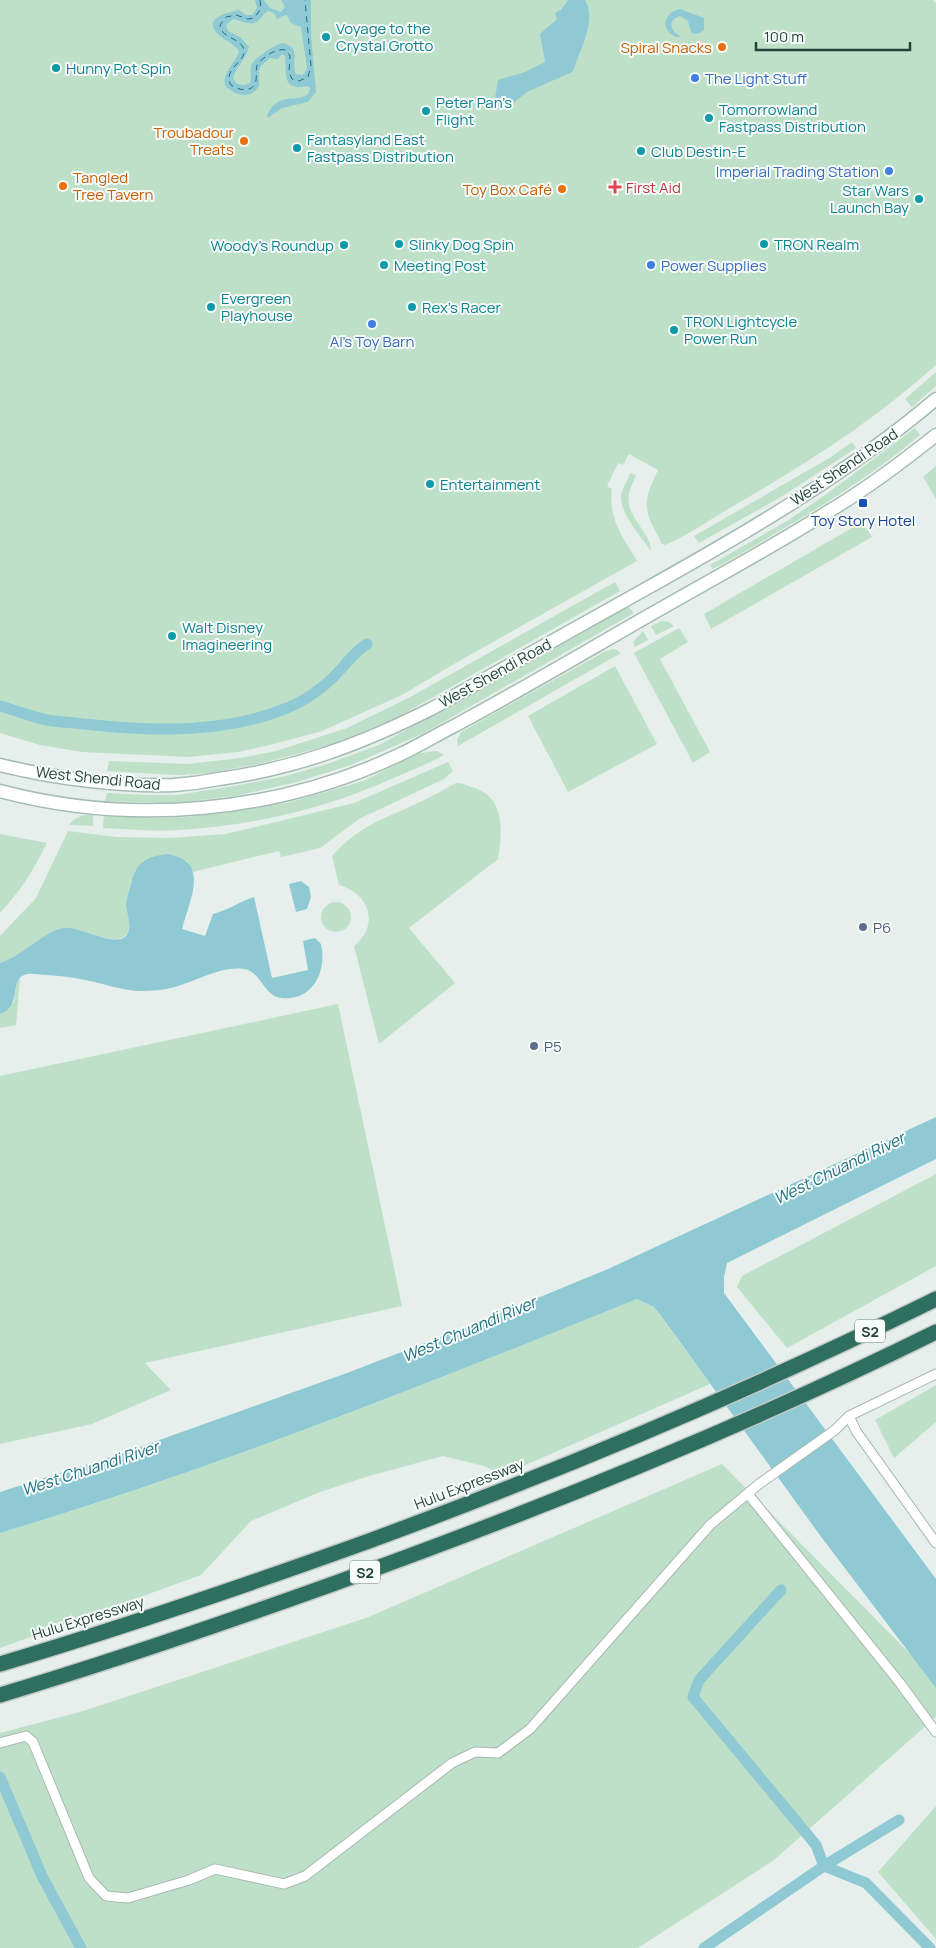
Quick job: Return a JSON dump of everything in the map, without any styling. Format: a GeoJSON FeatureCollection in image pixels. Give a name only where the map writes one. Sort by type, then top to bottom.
{"type":"FeatureCollection","features":[{"type":"Feature","properties":{"kind":"highway","name":"Hulu Expressway"},"geometry":{"type":"LineString","coordinates":[[0,1664],[136,1622],[308,1563],[513,1486],[703,1408],[936,1299]]}},
{"type":"Feature","properties":{"kind":"highway","name":"S2"},"geometry":{"type":"LineString","coordinates":[[1,1695],[170,1641],[363,1573],[523,1513],[721,1432],[823,1387],[936,1332]]}},
{"type":"Feature","properties":{"kind":"street","name":"West Shendi Road"},"geometry":{"type":"LineString","coordinates":[[0,765],[58,777],[125,784],[173,785],[272,770],[340,750],[391,729],[431,709],[701,558],[803,496],[863,456],[909,422],[936,399]]}},
{"type":"Feature","properties":{"kind":"street","name":"West Shendi Road"},"geometry":{"type":"LineString","coordinates":[[0,791],[80,807],[178,810],[223,806],[275,796],[330,782],[366,769],[401,754],[486,709],[783,540],[868,486],[936,434]]}},
{"type":"Feature","properties":{"kind":"street"},"geometry":{"type":"LineString","coordinates":[[0,1743],[26,1736],[34,1742],[89,1878],[106,1896],[128,1898],[189,1880],[215,1870],[284,1884],[306,1876],[452,1762],[475,1752],[498,1753],[530,1729],[710,1525],[759,1484],[836,1430],[849,1416],[936,1374]]}},
{"type":"Feature","properties":{"kind":"street"},"geometry":{"type":"LineString","coordinates":[[849,1416],[856,1431],[936,1543]]}},
{"type":"Feature","properties":{"kind":"street"},"geometry":{"type":"LineString","coordinates":[[748,1494],[900,1683],[936,1732]]}},
{"type":"Feature","properties":{"kind":"green space"},"geometry":{"type":"Polygon","coordinates":[[[0,0],[933,0],[936,3],[936,365],[864,423],[814,457],[692,531],[665,545],[662,544],[651,523],[647,507],[649,492],[658,470],[629,454],[623,465],[618,463],[607,486],[612,489],[612,509],[617,526],[637,561],[402,695],[322,731],[238,752],[189,757],[82,752],[40,745],[0,733],[0,0]]]}},
{"type":"Feature","properties":{"kind":"green space"},"geometry":{"type":"Polygon","coordinates":[[[936,372],[936,386],[912,407],[905,399],[936,372]]]}},
{"type":"Feature","properties":{"kind":"green space"},"geometry":{"type":"Polygon","coordinates":[[[915,428],[920,435],[850,487],[737,556],[713,569],[710,565],[787,521],[915,428]]]}},
{"type":"Feature","properties":{"kind":"green space"},"geometry":{"type":"Polygon","coordinates":[[[852,442],[856,448],[781,497],[699,543],[694,536],[831,457],[852,442]]]}},
{"type":"Feature","properties":{"kind":"green space"},"geometry":{"type":"Polygon","coordinates":[[[936,466],[936,499],[923,477],[936,466]]]}},
{"type":"Feature","properties":{"kind":"green space"},"geometry":{"type":"Polygon","coordinates":[[[630,473],[636,475],[629,494],[631,510],[647,537],[651,551],[627,518],[622,503],[621,496],[630,473]]]}},
{"type":"Feature","properties":{"kind":"green space"},"geometry":{"type":"Polygon","coordinates":[[[862,522],[872,537],[711,629],[704,614],[862,522]]]}},
{"type":"Feature","properties":{"kind":"green space"},"geometry":{"type":"Polygon","coordinates":[[[615,582],[620,591],[398,717],[330,745],[263,763],[211,773],[177,775],[107,771],[109,761],[188,764],[240,758],[276,751],[347,728],[412,696],[615,582]]]}},
{"type":"Feature","properties":{"kind":"green space"},"geometry":{"type":"Polygon","coordinates":[[[628,606],[634,613],[422,734],[351,765],[297,782],[235,796],[174,803],[105,801],[107,793],[177,795],[286,776],[327,764],[379,745],[628,606]]]}},
{"type":"Feature","properties":{"kind":"green space"},"geometry":{"type":"Polygon","coordinates":[[[662,621],[669,622],[674,626],[656,635],[651,626],[662,621]]]}},
{"type":"Feature","properties":{"kind":"green space"},"geometry":{"type":"Polygon","coordinates":[[[679,628],[688,642],[660,659],[710,752],[693,763],[634,653],[679,628]]]}},
{"type":"Feature","properties":{"kind":"green space"},"geometry":{"type":"Polygon","coordinates":[[[643,631],[648,640],[635,647],[633,642],[643,631]]]}},
{"type":"Feature","properties":{"kind":"green space"},"geometry":{"type":"Polygon","coordinates":[[[613,649],[621,653],[458,746],[457,740],[461,732],[604,652],[613,649]]]}},
{"type":"Feature","properties":{"kind":"green space"},"geometry":{"type":"Polygon","coordinates":[[[615,666],[657,744],[568,792],[528,716],[615,666]]]}},
{"type":"Feature","properties":{"kind":"green space"},"geometry":{"type":"Polygon","coordinates":[[[437,751],[444,755],[344,798],[290,814],[207,828],[151,831],[103,828],[104,814],[155,818],[188,817],[291,802],[363,781],[420,753],[437,751]]]}},
{"type":"Feature","properties":{"kind":"green space"},"geometry":{"type":"Polygon","coordinates":[[[448,762],[453,771],[444,779],[359,819],[320,848],[281,857],[279,851],[193,872],[186,861],[136,869],[127,896],[126,906],[129,929],[126,935],[113,939],[70,928],[63,928],[55,930],[8,960],[0,963],[0,936],[36,898],[68,831],[117,837],[169,838],[226,834],[354,803],[448,762]]]}},
{"type":"Feature","properties":{"kind":"green space"},"geometry":{"type":"Polygon","coordinates":[[[456,783],[485,793],[497,808],[501,828],[498,859],[409,928],[455,983],[379,1044],[354,946],[367,929],[368,911],[358,895],[350,889],[339,885],[332,856],[352,837],[372,824],[456,783]]]}},
{"type":"Feature","properties":{"kind":"green space"},"geometry":{"type":"Polygon","coordinates":[[[93,815],[93,826],[69,825],[80,817],[93,815]]]}},
{"type":"Feature","properties":{"kind":"green space"},"geometry":{"type":"Polygon","coordinates":[[[0,834],[47,843],[26,880],[0,913],[0,834]]]}},
{"type":"Feature","properties":{"kind":"green space"},"geometry":{"type":"Polygon","coordinates":[[[336,902],[347,906],[351,917],[347,928],[336,932],[325,928],[321,917],[325,906],[336,902]]]}},
{"type":"Feature","properties":{"kind":"green space"},"geometry":{"type":"Polygon","coordinates":[[[20,978],[16,1025],[0,1028],[0,1014],[14,1002],[17,982],[20,978]]]}},
{"type":"Feature","properties":{"kind":"green space"},"geometry":{"type":"Polygon","coordinates":[[[338,1004],[402,1306],[145,1363],[171,1390],[92,1424],[0,1444],[0,1076],[338,1004]]]}},
{"type":"Feature","properties":{"kind":"green space"},"geometry":{"type":"Polygon","coordinates":[[[936,1174],[936,1266],[787,1348],[737,1287],[742,1276],[936,1174]]]}},
{"type":"Feature","properties":{"kind":"green space"},"geometry":{"type":"Polygon","coordinates":[[[637,1299],[654,1307],[710,1384],[503,1475],[484,1466],[443,1456],[369,1476],[320,1492],[251,1521],[201,1575],[0,1648],[0,1533],[162,1481],[321,1424],[637,1299]]]}},
{"type":"Feature","properties":{"kind":"green space"},"geometry":{"type":"Polygon","coordinates":[[[936,1385],[936,1422],[894,1458],[875,1420],[936,1385]]]}},
{"type":"Feature","properties":{"kind":"green space"},"geometry":{"type":"Polygon","coordinates":[[[722,1464],[936,1680],[936,1717],[774,1860],[638,1948],[0,1948],[0,1733],[80,1712],[366,1618],[722,1464]]]}},
{"type":"Feature","properties":{"kind":"green space"},"geometry":{"type":"Polygon","coordinates":[[[936,1806],[936,1939],[878,1872],[936,1806]]]}},
{"type":"Feature","properties":{"kind":"water"},"geometry":{"type":"Polygon","coordinates":[[[255,0],[264,0],[270,8],[281,12],[285,7],[281,0],[311,0],[311,36],[316,92],[308,102],[282,108],[268,118],[267,115],[277,102],[304,96],[309,93],[310,88],[307,86],[293,86],[289,83],[286,74],[285,56],[282,54],[278,59],[269,58],[261,67],[259,70],[259,86],[256,90],[247,95],[233,92],[225,85],[225,80],[227,72],[239,51],[220,36],[213,25],[214,21],[222,15],[239,10],[246,15],[252,15],[257,8],[255,0]],[[269,11],[254,23],[233,19],[226,25],[228,31],[240,37],[249,47],[233,78],[237,84],[244,85],[250,83],[251,67],[255,60],[282,43],[288,45],[294,51],[296,74],[304,74],[307,68],[301,27],[291,23],[287,15],[277,20],[275,14],[269,11]]]}},
{"type":"Feature","properties":{"kind":"water"},"geometry":{"type":"Polygon","coordinates":[[[568,0],[585,0],[589,16],[587,33],[572,72],[527,92],[508,107],[493,110],[498,80],[525,72],[545,62],[540,34],[557,19],[555,13],[561,10],[568,0]]]}},
{"type":"Feature","properties":{"kind":"water"},"geometry":{"type":"Polygon","coordinates":[[[680,9],[704,18],[704,30],[698,34],[691,32],[688,21],[680,16],[673,21],[671,26],[681,37],[670,34],[665,24],[668,16],[680,9]]]}},
{"type":"Feature","properties":{"kind":"water"},"geometry":{"type":"Polygon","coordinates":[[[166,854],[180,858],[189,864],[193,873],[192,895],[182,929],[205,936],[213,914],[254,897],[272,978],[308,970],[303,941],[315,938],[321,944],[322,964],[320,973],[310,989],[293,998],[276,997],[255,974],[244,969],[226,970],[175,987],[145,991],[127,990],[71,977],[28,974],[18,980],[12,1005],[0,1014],[0,963],[8,960],[55,930],[63,928],[70,928],[105,938],[121,939],[126,936],[129,926],[126,900],[136,870],[147,859],[166,854]]]}},
{"type":"Feature","properties":{"kind":"water"},"geometry":{"type":"Polygon","coordinates":[[[301,881],[309,887],[311,897],[307,909],[296,912],[289,884],[301,881]]]}},
{"type":"Feature","properties":{"kind":"water","name":"West Chuandi River"},"geometry":{"type":"Polygon","coordinates":[[[936,1117],[936,1159],[727,1263],[724,1277],[724,1293],[936,1579],[936,1688],[822,1538],[664,1320],[654,1307],[637,1299],[321,1424],[162,1481],[0,1533],[0,1492],[126,1452],[347,1373],[467,1327],[608,1269],[936,1117]]]}},
{"type":"Feature","properties":{"kind":"waterway"},"geometry":{"type":"LineString","coordinates":[[0,706],[47,720],[112,727],[166,729],[221,725],[273,713],[298,703],[328,683],[367,644]]}},
{"type":"Feature","properties":{"kind":"waterway"},"geometry":{"type":"LineString","coordinates":[[781,1590],[699,1680],[693,1697],[816,1845],[824,1866],[899,1820]]}},
{"type":"Feature","properties":{"kind":"waterway"},"geometry":{"type":"LineString","coordinates":[[0,1777],[42,1876],[81,1948]]}},
{"type":"Feature","properties":{"kind":"waterway"},"geometry":{"type":"LineString","coordinates":[[704,1948],[824,1866],[866,1883],[930,1948]]}},
{"type":"Feature","properties":{"kind":"ferry route"},"geometry":{"type":"LineString","coordinates":[[260,0],[261,9],[254,18],[248,19],[236,15],[226,17],[220,25],[221,30],[239,43],[244,50],[242,58],[232,70],[229,79],[231,85],[238,89],[246,90],[252,87],[255,84],[258,63],[267,55],[278,50],[286,50],[290,56],[289,72],[292,79],[299,81],[308,77],[311,66],[305,0]]}},
{"type":"Feature","properties":{"kind":"place","name":"Voyage to the Crystal Grotto"},"geometry":{"type":"Point","coordinates":[326,37]}},
{"type":"Feature","properties":{"kind":"place","name":"Spiral Snacks"},"geometry":{"type":"Point","coordinates":[722,47]}},
{"type":"Feature","properties":{"kind":"place","name":"Hunny Pot Spin"},"geometry":{"type":"Point","coordinates":[56,68]}},
{"type":"Feature","properties":{"kind":"place","name":"The Light Stuff"},"geometry":{"type":"Point","coordinates":[695,78]}},
{"type":"Feature","properties":{"kind":"place","name":"Peter Pan’s Flight"},"geometry":{"type":"Point","coordinates":[426,111]}},
{"type":"Feature","properties":{"kind":"place","name":"Tomorrowland Fastpass Distribution"},"geometry":{"type":"Point","coordinates":[709,118]}},
{"type":"Feature","properties":{"kind":"place","name":"Troubadour Treats"},"geometry":{"type":"Point","coordinates":[244,141]}},
{"type":"Feature","properties":{"kind":"place","name":"Fantasyland East Fastpass Distribution"},"geometry":{"type":"Point","coordinates":[297,148]}},
{"type":"Feature","properties":{"kind":"place","name":"Club Destin-E"},"geometry":{"type":"Point","coordinates":[641,151]}},
{"type":"Feature","properties":{"kind":"place","name":"Imperial Trading Station"},"geometry":{"type":"Point","coordinates":[889,171]}},
{"type":"Feature","properties":{"kind":"place","name":"Tangled Tree Tavern"},"geometry":{"type":"Point","coordinates":[63,186]}},
{"type":"Feature","properties":{"kind":"place","name":"First Aid"},"geometry":{"type":"Point","coordinates":[615,187]}},
{"type":"Feature","properties":{"kind":"place","name":"Toy Box Café"},"geometry":{"type":"Point","coordinates":[562,189]}},
{"type":"Feature","properties":{"kind":"place","name":"Star Wars Launch Bay"},"geometry":{"type":"Point","coordinates":[919,199]}},
{"type":"Feature","properties":{"kind":"place","name":"Slinky Dog Spin"},"geometry":{"type":"Point","coordinates":[399,244]}},
{"type":"Feature","properties":{"kind":"place","name":"TRON Realm"},"geometry":{"type":"Point","coordinates":[764,244]}},
{"type":"Feature","properties":{"kind":"place","name":"Woody’s Roundup"},"geometry":{"type":"Point","coordinates":[344,245]}},
{"type":"Feature","properties":{"kind":"place","name":"Meeting Post"},"geometry":{"type":"Point","coordinates":[384,265]}},
{"type":"Feature","properties":{"kind":"place","name":"Power Supplies"},"geometry":{"type":"Point","coordinates":[651,265]}},
{"type":"Feature","properties":{"kind":"place","name":"Evergreen Playhouse"},"geometry":{"type":"Point","coordinates":[211,307]}},
{"type":"Feature","properties":{"kind":"place","name":"Rex’s Racer"},"geometry":{"type":"Point","coordinates":[412,307]}},
{"type":"Feature","properties":{"kind":"place","name":"Al's Toy Barn"},"geometry":{"type":"Point","coordinates":[372,324]}},
{"type":"Feature","properties":{"kind":"place","name":"TRON Lightcycle Power Run"},"geometry":{"type":"Point","coordinates":[674,330]}},
{"type":"Feature","properties":{"kind":"place","name":"Entertainment"},"geometry":{"type":"Point","coordinates":[430,484]}},
{"type":"Feature","properties":{"kind":"place","name":"Toy Story Hotel"},"geometry":{"type":"Point","coordinates":[863,503]}},
{"type":"Feature","properties":{"kind":"place","name":"Walt Disney Imagineering"},"geometry":{"type":"Point","coordinates":[172,636]}},
{"type":"Feature","properties":{"kind":"place","name":"P6"},"geometry":{"type":"Point","coordinates":[863,927]}},
{"type":"Feature","properties":{"kind":"place","name":"P5"},"geometry":{"type":"Point","coordinates":[534,1046]}}]}
